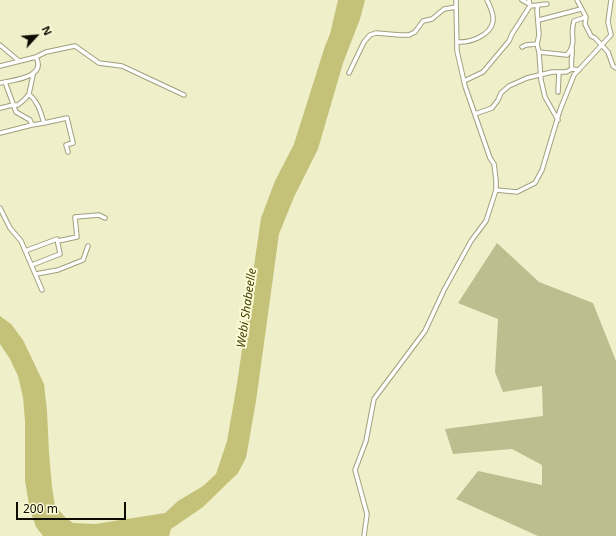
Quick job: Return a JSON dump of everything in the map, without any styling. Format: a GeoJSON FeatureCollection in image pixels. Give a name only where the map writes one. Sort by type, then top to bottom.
{"type":"FeatureCollection","features":[{"type":"Feature","properties":{"kind":"street"},"geometry":{"type":"LineString","coordinates":[[364,536],[367,514],[354,470],[366,441],[374,399],[425,331],[444,290],[471,241],[486,221],[496,190],[494,164],[490,158],[464,81],[457,51],[456,0]]}},
{"type":"Feature","properties":{"kind":"street"},"geometry":{"type":"LineString","coordinates":[[457,42],[473,40],[491,27],[493,22],[492,13],[487,0]]}},
{"type":"Feature","properties":{"kind":"street"},"geometry":{"type":"LineString","coordinates":[[522,0],[538,5],[547,4]]}},
{"type":"Feature","properties":{"kind":"street"},"geometry":{"type":"LineString","coordinates":[[577,0],[586,17],[585,24],[590,36],[595,38],[608,52],[612,66],[616,68]]}},
{"type":"Feature","properties":{"kind":"street"},"geometry":{"type":"LineString","coordinates":[[496,190],[517,192],[535,183],[542,170],[560,110],[574,75],[611,36],[608,22],[611,0]]}},
{"type":"Feature","properties":{"kind":"street"},"geometry":{"type":"LineString","coordinates":[[464,81],[483,72],[487,68],[509,41],[529,3]]}},
{"type":"Feature","properties":{"kind":"street"},"geometry":{"type":"LineString","coordinates":[[538,5],[539,35],[537,44],[541,80],[545,97],[558,120]]}},
{"type":"Feature","properties":{"kind":"street"},"geometry":{"type":"LineString","coordinates":[[349,73],[364,42],[370,35],[376,33],[400,36],[410,35],[415,32],[423,21],[432,19],[444,9],[456,7]]}},
{"type":"Feature","properties":{"kind":"street"},"geometry":{"type":"LineString","coordinates":[[538,20],[581,9]]}},
{"type":"Feature","properties":{"kind":"street"},"geometry":{"type":"LineString","coordinates":[[572,69],[571,63],[574,21],[586,17]]}},
{"type":"Feature","properties":{"kind":"street"},"geometry":{"type":"LineString","coordinates":[[522,47],[526,44],[537,44]]}},
{"type":"Feature","properties":{"kind":"street"},"geometry":{"type":"LineString","coordinates":[[0,45],[19,62]]}},
{"type":"Feature","properties":{"kind":"street"},"geometry":{"type":"LineString","coordinates":[[0,66],[36,57],[46,52],[75,46],[99,63],[122,66],[184,95]]}},
{"type":"Feature","properties":{"kind":"street"},"geometry":{"type":"LineString","coordinates":[[539,52],[567,55],[572,48]]}},
{"type":"Feature","properties":{"kind":"street"},"geometry":{"type":"LineString","coordinates":[[0,108],[18,105],[29,94],[33,75],[38,69],[39,62],[36,57]]}},
{"type":"Feature","properties":{"kind":"street"},"geometry":{"type":"LineString","coordinates":[[475,114],[492,108],[501,93],[509,86],[527,78],[541,74],[566,72],[572,69],[579,70]]}},
{"type":"Feature","properties":{"kind":"street"},"geometry":{"type":"LineString","coordinates":[[558,92],[559,72]]}},
{"type":"Feature","properties":{"kind":"street"},"geometry":{"type":"LineString","coordinates":[[0,83],[33,75]]}},
{"type":"Feature","properties":{"kind":"street"},"geometry":{"type":"LineString","coordinates":[[5,82],[16,112],[30,120],[32,125]]}},
{"type":"Feature","properties":{"kind":"street"},"geometry":{"type":"LineString","coordinates":[[29,94],[36,100],[44,123]]}},
{"type":"Feature","properties":{"kind":"street"},"geometry":{"type":"LineString","coordinates":[[0,133],[67,118],[73,143],[66,145],[68,152]]}},
{"type":"Feature","properties":{"kind":"street"},"geometry":{"type":"LineString","coordinates":[[0,208],[10,228],[21,241],[42,290]]}},
{"type":"Feature","properties":{"kind":"street"},"geometry":{"type":"LineString","coordinates":[[25,251],[57,239],[58,241],[77,237],[75,217],[99,215],[106,218]]}},
{"type":"Feature","properties":{"kind":"street"},"geometry":{"type":"LineString","coordinates":[[32,265],[60,254],[58,241]]}},
{"type":"Feature","properties":{"kind":"street"},"geometry":{"type":"LineString","coordinates":[[36,274],[58,270],[83,260],[88,246]]}},
{"type":"Feature","properties":{"kind":"shaded area"},"geometry":{"type":"Polygon","coordinates":[[[338,0],[365,0],[360,19],[343,63],[318,149],[294,197],[279,234],[256,401],[246,458],[238,473],[203,507],[171,529],[169,536],[43,536],[36,527],[30,510],[25,481],[25,421],[23,397],[18,376],[10,359],[0,344],[0,316],[11,324],[23,340],[44,384],[52,487],[55,506],[66,518],[73,523],[95,524],[165,513],[178,501],[203,486],[216,474],[227,441],[237,384],[261,218],[275,181],[294,144],[330,34],[338,0]]]}},
{"type":"Feature","properties":{"kind":"shaded area"},"geometry":{"type":"Polygon","coordinates":[[[497,243],[539,282],[593,303],[616,361],[616,536],[538,536],[456,499],[478,471],[542,485],[542,465],[512,449],[453,454],[445,429],[543,416],[542,386],[503,392],[495,372],[498,319],[458,303],[497,243]]]}},
{"type":"Feature","properties":{"kind":"water label","name":"Webi Shabeelle"},"geometry":{"type":"Point","coordinates":[247,308]}}]}
